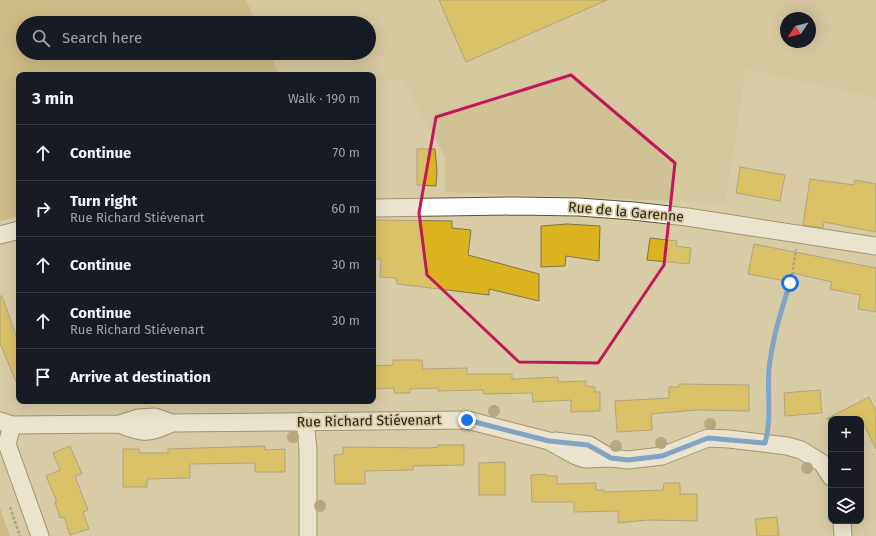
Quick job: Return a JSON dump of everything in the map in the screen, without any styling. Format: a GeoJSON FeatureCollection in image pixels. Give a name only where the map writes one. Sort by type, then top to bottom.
{"type":"FeatureCollection","features":[{"type":"Feature","properties":{"kind":"street","name":"Rue de la Garenne"},"geometry":{"type":"LineString","coordinates":[[376,208],[579,207],[687,217],[876,246]]}},
{"type":"Feature","properties":{"kind":"street"},"geometry":{"type":"LineString","coordinates":[[0,235],[16,231]]}},
{"type":"Feature","properties":{"kind":"street","name":"Rue Richard Stiévenart"},"geometry":{"type":"LineString","coordinates":[[6,423],[119,424],[138,418],[155,417],[172,423],[467,420],[549,441],[588,445],[611,458],[628,460],[653,459],[708,438],[765,443]]}},
{"type":"Feature","properties":{"kind":"street"},"geometry":{"type":"LineString","coordinates":[[305,421],[308,449],[308,536]]}},
{"type":"Feature","properties":{"kind":"street"},"geometry":{"type":"LineString","coordinates":[[6,423],[7,444],[40,536]]}},
{"type":"Feature","properties":{"kind":"street"},"geometry":{"type":"LineString","coordinates":[[765,443],[801,450],[822,463],[828,472]]}},
{"type":"Feature","properties":{"kind":"street"},"geometry":{"type":"LineString","coordinates":[[842,524],[843,536]]}},
{"type":"Feature","properties":{"kind":"path"},"geometry":{"type":"LineString","coordinates":[[765,443],[769,427],[769,369],[778,320],[790,283],[798,234]]}},
{"type":"Feature","properties":{"kind":"highlighted area"},"geometry":{"type":"Polygon","coordinates":[[[571,75],[675,163],[664,265],[598,363],[519,362],[427,275],[419,213],[436,117],[571,75]]]}},
{"type":"Feature","properties":{"kind":"shaded area"},"geometry":{"type":"Polygon","coordinates":[[[0,0],[876,0],[876,98],[746,69],[725,203],[445,192],[445,157],[403,80],[376,80],[376,72],[16,72],[16,217],[0,221],[0,0]]]}},
{"type":"Feature","properties":{"kind":"shaded area"},"geometry":{"type":"Polygon","coordinates":[[[0,0],[246,0],[253,16],[16,16],[16,60],[272,60],[278,72],[16,72],[16,217],[0,221],[0,0]]]}},
{"type":"Feature","properties":{"kind":"shaded area"},"geometry":{"type":"Polygon","coordinates":[[[0,508],[10,536],[0,536],[0,508]]]}},
{"type":"Feature","properties":{"kind":"building"},"geometry":{"type":"Polygon","coordinates":[[[439,0],[607,0],[466,62],[439,0]]]}},
{"type":"Feature","properties":{"kind":"building"},"geometry":{"type":"Polygon","coordinates":[[[417,149],[435,149],[437,171],[436,186],[417,185],[417,149]]]}},
{"type":"Feature","properties":{"kind":"building"},"geometry":{"type":"Polygon","coordinates":[[[740,167],[785,175],[780,201],[736,193],[740,167]]]}},
{"type":"Feature","properties":{"kind":"building"},"geometry":{"type":"Polygon","coordinates":[[[810,179],[854,185],[855,180],[876,184],[876,232],[824,222],[823,228],[803,225],[810,179]]]}},
{"type":"Feature","properties":{"kind":"building"},"geometry":{"type":"Polygon","coordinates":[[[376,220],[452,221],[452,228],[471,230],[468,255],[539,274],[539,301],[489,289],[489,295],[397,284],[396,278],[380,277],[381,259],[376,259],[376,220]]]}},
{"type":"Feature","properties":{"kind":"building"},"geometry":{"type":"Polygon","coordinates":[[[567,224],[600,226],[599,261],[566,256],[565,266],[541,267],[541,226],[567,224]]]}},
{"type":"Feature","properties":{"kind":"building"},"geometry":{"type":"Polygon","coordinates":[[[650,238],[677,241],[676,246],[691,248],[689,264],[647,260],[650,238]]]}},
{"type":"Feature","properties":{"kind":"building"},"geometry":{"type":"Polygon","coordinates":[[[754,244],[876,268],[876,312],[858,309],[860,295],[830,289],[832,282],[792,273],[791,282],[748,274],[754,244]]]}},
{"type":"Feature","properties":{"kind":"building"},"geometry":{"type":"Polygon","coordinates":[[[0,296],[2,296],[16,336],[16,382],[0,343],[0,296]]]}},
{"type":"Feature","properties":{"kind":"building"},"geometry":{"type":"Polygon","coordinates":[[[393,360],[422,360],[423,369],[467,368],[467,374],[512,374],[512,379],[558,377],[558,382],[586,381],[586,386],[595,387],[595,392],[600,392],[600,411],[571,412],[571,400],[533,402],[532,393],[483,394],[483,390],[438,391],[438,388],[410,389],[410,393],[394,393],[394,388],[376,389],[376,366],[393,365],[393,360]]]}},
{"type":"Feature","properties":{"kind":"building"},"geometry":{"type":"Polygon","coordinates":[[[679,384],[749,385],[749,411],[697,410],[651,414],[652,430],[617,432],[615,401],[669,398],[669,387],[679,387],[679,384]]]}},
{"type":"Feature","properties":{"kind":"building"},"geometry":{"type":"Polygon","coordinates":[[[820,390],[822,413],[785,416],[784,393],[820,390]]]}},
{"type":"Feature","properties":{"kind":"building"},"geometry":{"type":"Polygon","coordinates":[[[869,397],[876,411],[876,449],[864,425],[864,416],[832,416],[869,397]]]}},
{"type":"Feature","properties":{"kind":"building"},"geometry":{"type":"Polygon","coordinates":[[[438,445],[464,445],[464,465],[413,466],[413,470],[365,471],[365,484],[335,484],[334,455],[343,454],[343,447],[429,448],[438,447],[438,445]]]}},
{"type":"Feature","properties":{"kind":"building"},"geometry":{"type":"Polygon","coordinates":[[[70,446],[82,474],[75,476],[88,510],[83,512],[89,529],[70,535],[64,517],[60,518],[55,502],[57,502],[46,476],[60,470],[53,453],[70,446]]]}},
{"type":"Feature","properties":{"kind":"building"},"geometry":{"type":"Polygon","coordinates":[[[265,446],[265,450],[285,449],[285,472],[255,472],[255,463],[190,464],[190,478],[147,479],[147,487],[123,487],[123,449],[139,449],[139,453],[168,453],[168,449],[265,446]]]}},
{"type":"Feature","properties":{"kind":"building"},"geometry":{"type":"Polygon","coordinates":[[[505,462],[505,495],[479,495],[479,463],[505,462]]]}},
{"type":"Feature","properties":{"kind":"building"},"geometry":{"type":"Polygon","coordinates":[[[546,474],[547,476],[557,476],[557,484],[596,483],[596,490],[604,490],[604,492],[663,490],[664,483],[680,483],[680,494],[697,494],[697,521],[648,520],[618,523],[618,511],[574,512],[574,502],[532,502],[531,475],[546,474]]]}},
{"type":"Feature","properties":{"kind":"building"},"geometry":{"type":"Polygon","coordinates":[[[777,517],[779,536],[757,536],[755,519],[777,517]]]}},
{"type":"Feature","properties":{"kind":"route"},"geometry":{"type":"LineString","coordinates":[[467,420],[549,441],[580,443],[597,449],[611,458],[628,460],[653,459],[708,438],[765,443],[769,427],[769,369],[778,320],[790,283]]}}]}
